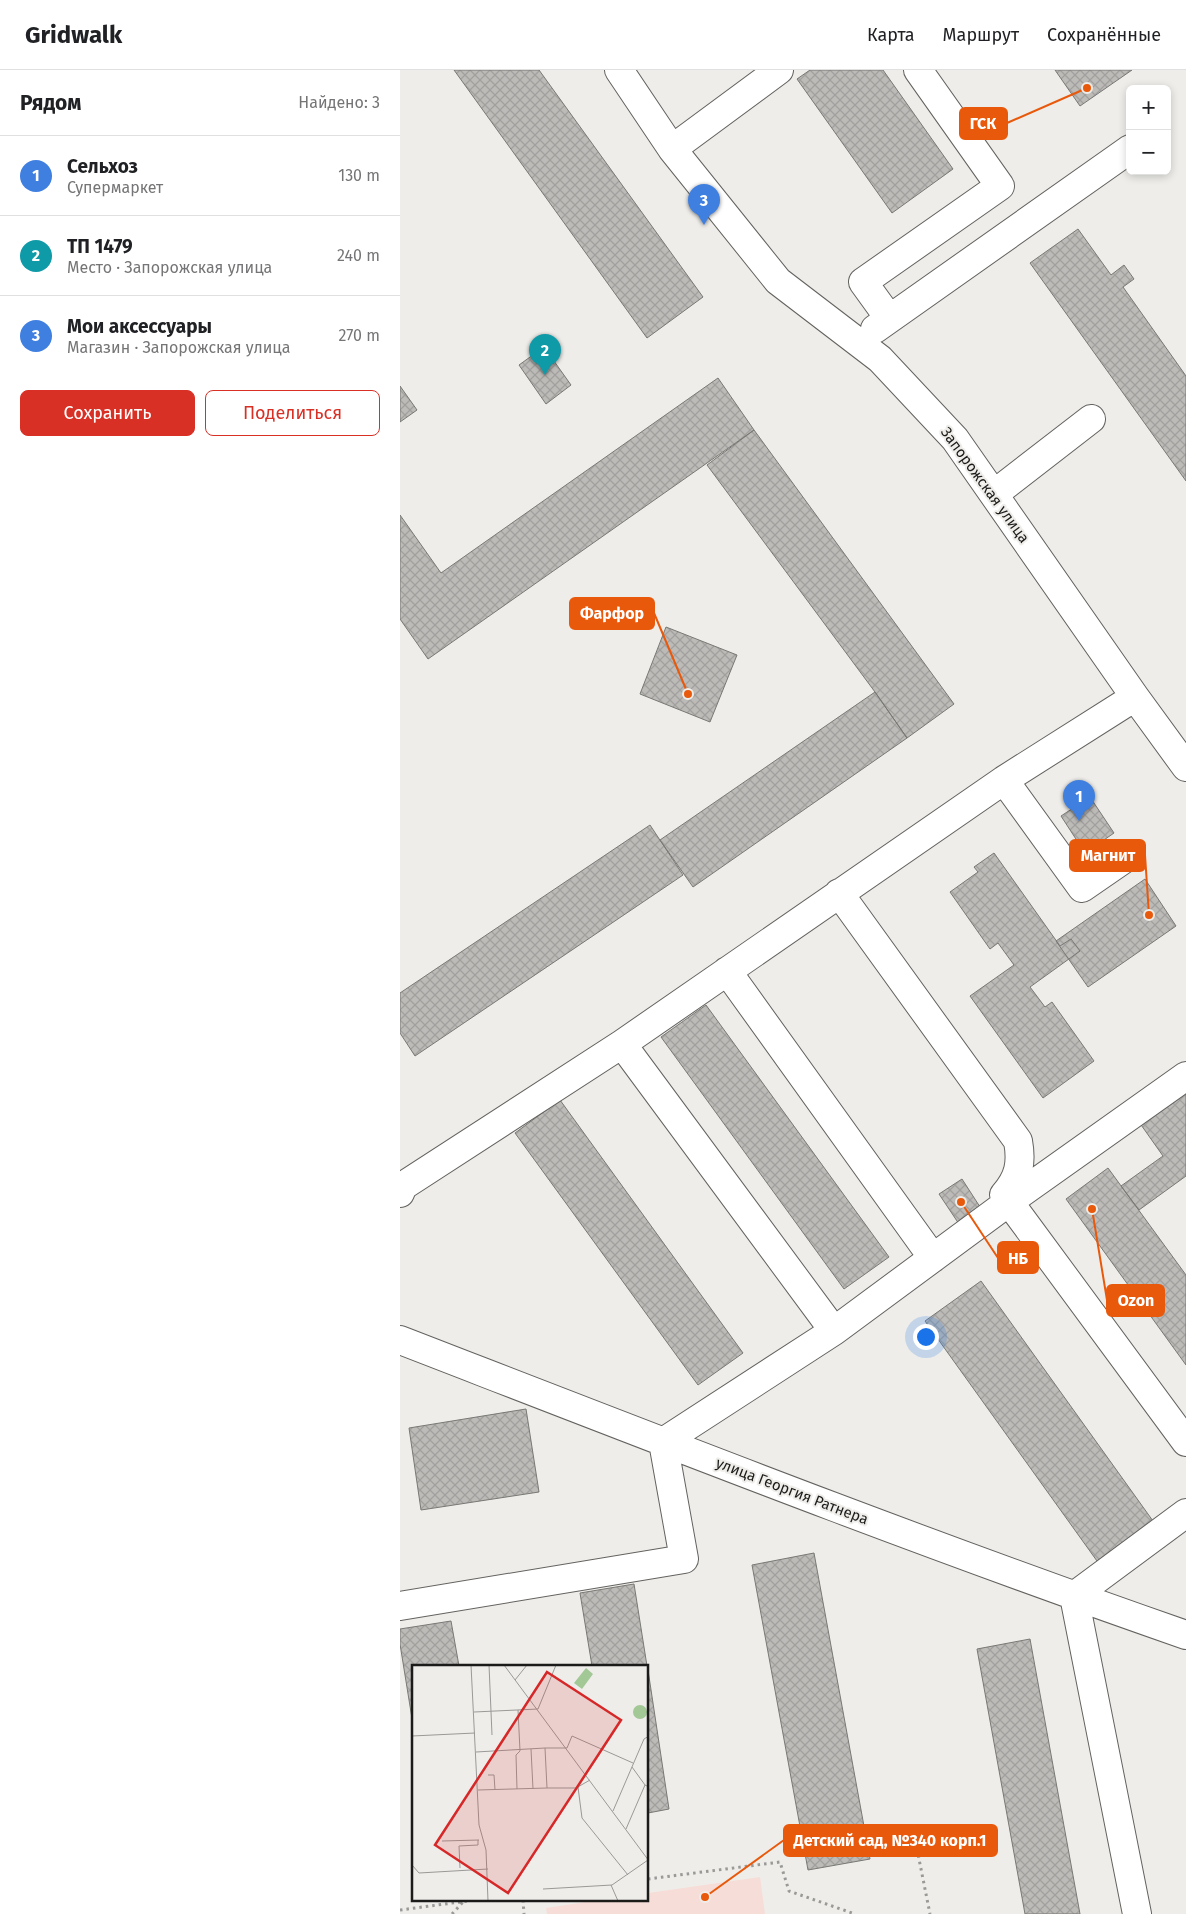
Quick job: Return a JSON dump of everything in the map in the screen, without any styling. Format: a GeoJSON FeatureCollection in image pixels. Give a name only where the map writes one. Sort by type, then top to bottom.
{"type":"FeatureCollection","features":[{"type":"Feature","properties":{"kind":"street","name":"Запорожская улица"},"geometry":{"type":"LineString","coordinates":[[619,70],[672,149],[778,281],[880,359],[956,439],[1135,697],[1186,767]]}},
{"type":"Feature","properties":{"kind":"street"},"geometry":{"type":"LineString","coordinates":[[672,149],[778,70]]}},
{"type":"Feature","properties":{"kind":"street"},"geometry":{"type":"LineString","coordinates":[[889,318],[863,282],[1000,186],[918,70]]}},
{"type":"Feature","properties":{"kind":"street"},"geometry":{"type":"LineString","coordinates":[[857,341],[1126,151]]}},
{"type":"Feature","properties":{"kind":"street"},"geometry":{"type":"LineString","coordinates":[[994,494],[1091,419]]}},
{"type":"Feature","properties":{"kind":"street"},"geometry":{"type":"LineString","coordinates":[[400,1193],[403,1186],[622,1044],[1004,780],[1135,697]]}},
{"type":"Feature","properties":{"kind":"street"},"geometry":{"type":"LineString","coordinates":[[1004,780],[1082,888],[1126,857]]}},
{"type":"Feature","properties":{"kind":"street"},"geometry":{"type":"LineString","coordinates":[[840,893],[1018,1141],[1020,1154],[1019,1172],[1013,1185],[1004,1195],[1186,1442]]}},
{"type":"Feature","properties":{"kind":"street"},"geometry":{"type":"LineString","coordinates":[[727,971],[933,1258]]}},
{"type":"Feature","properties":{"kind":"street"},"geometry":{"type":"LineString","coordinates":[[622,1044],[834,1331]]}},
{"type":"Feature","properties":{"kind":"street"},"geometry":{"type":"LineString","coordinates":[[400,1606],[684,1559],[663,1442],[834,1331],[1186,1076]]}},
{"type":"Feature","properties":{"kind":"street","name":"улица Георгия Ратнера"},"geometry":{"type":"LineString","coordinates":[[400,1340],[858,1517],[1074,1596],[1186,1634]]}},
{"type":"Feature","properties":{"kind":"street"},"geometry":{"type":"LineString","coordinates":[[1137,1914],[1074,1596],[1186,1513]]}},
{"type":"Feature","properties":{"kind":"path"},"geometry":{"type":"LineString","coordinates":[[917,1848],[930,1914]]}},
{"type":"Feature","properties":{"kind":"path"},"geometry":{"type":"LineString","coordinates":[[649,1879],[780,1862],[789,1891],[854,1914]]}},
{"type":"Feature","properties":{"kind":"path"},"geometry":{"type":"LineString","coordinates":[[400,1910],[463,1902]]}},
{"type":"Feature","properties":{"kind":"path"},"geometry":{"type":"LineString","coordinates":[[452,1914],[463,1902]]}},
{"type":"Feature","properties":{"kind":"shaded area"},"geometry":{"type":"Polygon","coordinates":[[[760,1877],[765,1914],[547,1914],[546,1908],[586,1902],[649,1902],[649,1893],[760,1877]]]}},
{"type":"Feature","properties":{"kind":"building"},"geometry":{"type":"Polygon","coordinates":[[[454,70],[539,70],[703,297],[647,338],[454,70]]]}},
{"type":"Feature","properties":{"kind":"building"},"geometry":{"type":"Polygon","coordinates":[[[810,70],[883,70],[953,169],[892,213],[797,79],[810,70]]]}},
{"type":"Feature","properties":{"kind":"building"},"geometry":{"type":"Polygon","coordinates":[[[1055,70],[1132,70],[1080,106],[1055,70]]]}},
{"type":"Feature","properties":{"kind":"building"},"geometry":{"type":"Polygon","coordinates":[[[1078,229],[1111,275],[1124,265],[1134,279],[1123,287],[1186,376],[1186,481],[1030,263],[1078,229]]]}},
{"type":"Feature","properties":{"kind":"building"},"geometry":{"type":"Polygon","coordinates":[[[544,347],[571,385],[546,404],[519,365],[544,347]]]}},
{"type":"Feature","properties":{"kind":"building"},"geometry":{"type":"Polygon","coordinates":[[[718,378],[754,430],[428,659],[400,619],[400,515],[441,573],[718,378]]]}},
{"type":"Feature","properties":{"kind":"building"},"geometry":{"type":"Polygon","coordinates":[[[400,386],[417,410],[400,422],[400,386]]]}},
{"type":"Feature","properties":{"kind":"building"},"geometry":{"type":"Polygon","coordinates":[[[754,430],[954,704],[907,738],[707,465],[754,430]]]}},
{"type":"Feature","properties":{"kind":"building"},"geometry":{"type":"Polygon","coordinates":[[[666,627],[737,655],[710,722],[640,694],[666,627]]]}},
{"type":"Feature","properties":{"kind":"building"},"geometry":{"type":"Polygon","coordinates":[[[875,692],[907,738],[693,887],[660,840],[875,692]]]}},
{"type":"Feature","properties":{"kind":"building"},"geometry":{"type":"Polygon","coordinates":[[[1090,797],[1114,833],[1085,853],[1061,816],[1090,797]]]}},
{"type":"Feature","properties":{"kind":"building"},"geometry":{"type":"Polygon","coordinates":[[[650,825],[683,875],[415,1056],[400,1033],[400,993],[650,825]]]}},
{"type":"Feature","properties":{"kind":"building"},"geometry":{"type":"Polygon","coordinates":[[[994,853],[1060,946],[1071,939],[1080,951],[1030,987],[1045,1007],[1052,1002],[1094,1061],[1043,1098],[970,996],[1014,965],[998,943],[990,949],[950,892],[978,872],[974,867],[994,853]]]}},
{"type":"Feature","properties":{"kind":"building"},"geometry":{"type":"Polygon","coordinates":[[[1145,879],[1176,926],[1088,987],[1056,941],[1145,879]]]}},
{"type":"Feature","properties":{"kind":"building"},"geometry":{"type":"Polygon","coordinates":[[[706,1005],[889,1257],[844,1289],[661,1037],[706,1005]]]}},
{"type":"Feature","properties":{"kind":"building"},"geometry":{"type":"Polygon","coordinates":[[[1186,1088],[1186,1176],[1139,1210],[1121,1186],[1163,1156],[1139,1122],[1186,1088]]]}},
{"type":"Feature","properties":{"kind":"building"},"geometry":{"type":"Polygon","coordinates":[[[560,1100],[743,1353],[698,1385],[515,1133],[560,1100]]]}},
{"type":"Feature","properties":{"kind":"building"},"geometry":{"type":"Polygon","coordinates":[[[1108,1168],[1186,1275],[1186,1365],[1066,1199],[1108,1168]]]}},
{"type":"Feature","properties":{"kind":"building"},"geometry":{"type":"Polygon","coordinates":[[[962,1179],[982,1210],[959,1224],[939,1194],[962,1179]]]}},
{"type":"Feature","properties":{"kind":"building"},"geometry":{"type":"Polygon","coordinates":[[[981,1281],[1153,1521],[1097,1561],[925,1321],[981,1281]]]}},
{"type":"Feature","properties":{"kind":"building"},"geometry":{"type":"Polygon","coordinates":[[[526,1409],[539,1492],[421,1510],[409,1428],[526,1409]]]}},
{"type":"Feature","properties":{"kind":"building"},"geometry":{"type":"Polygon","coordinates":[[[814,1553],[870,1859],[808,1870],[752,1565],[814,1553]]]}},
{"type":"Feature","properties":{"kind":"building"},"geometry":{"type":"Polygon","coordinates":[[[634,1584],[647,1665],[592,1665],[580,1593],[634,1584]]]}},
{"type":"Feature","properties":{"kind":"building"},"geometry":{"type":"Polygon","coordinates":[[[451,1621],[459,1665],[412,1665],[412,1719],[400,1644],[400,1629],[451,1621]]]}},
{"type":"Feature","properties":{"kind":"building"},"geometry":{"type":"Polygon","coordinates":[[[1030,1639],[1080,1914],[1025,1914],[977,1649],[1030,1639]]]}},
{"type":"Feature","properties":{"kind":"building"},"geometry":{"type":"Polygon","coordinates":[[[649,1677],[669,1809],[649,1813],[649,1677]]]}},
{"type":"Feature","properties":{"kind":"place","name":"ГСК"},"geometry":{"type":"Point","coordinates":[1087,88]}},
{"type":"Feature","properties":{"kind":"place","name":"Мои аксессуары"},"geometry":{"type":"Point","coordinates":[704,225]}},
{"type":"Feature","properties":{"kind":"place","name":"ТП 1479"},"geometry":{"type":"Point","coordinates":[545,375]}},
{"type":"Feature","properties":{"kind":"place","name":"Фарфор"},"geometry":{"type":"Point","coordinates":[688,694]}},
{"type":"Feature","properties":{"kind":"place","name":"Сельхоз"},"geometry":{"type":"Point","coordinates":[1079,821]}},
{"type":"Feature","properties":{"kind":"place","name":"Магнит"},"geometry":{"type":"Point","coordinates":[1149,915]}},
{"type":"Feature","properties":{"kind":"place","name":"НБ"},"geometry":{"type":"Point","coordinates":[961,1202]}},
{"type":"Feature","properties":{"kind":"place","name":"Ozon"},"geometry":{"type":"Point","coordinates":[1092,1209]}},
{"type":"Feature","properties":{"kind":"place","name":"Детский сад, №340 корп.1"},"geometry":{"type":"Point","coordinates":[705,1897]}}]}
